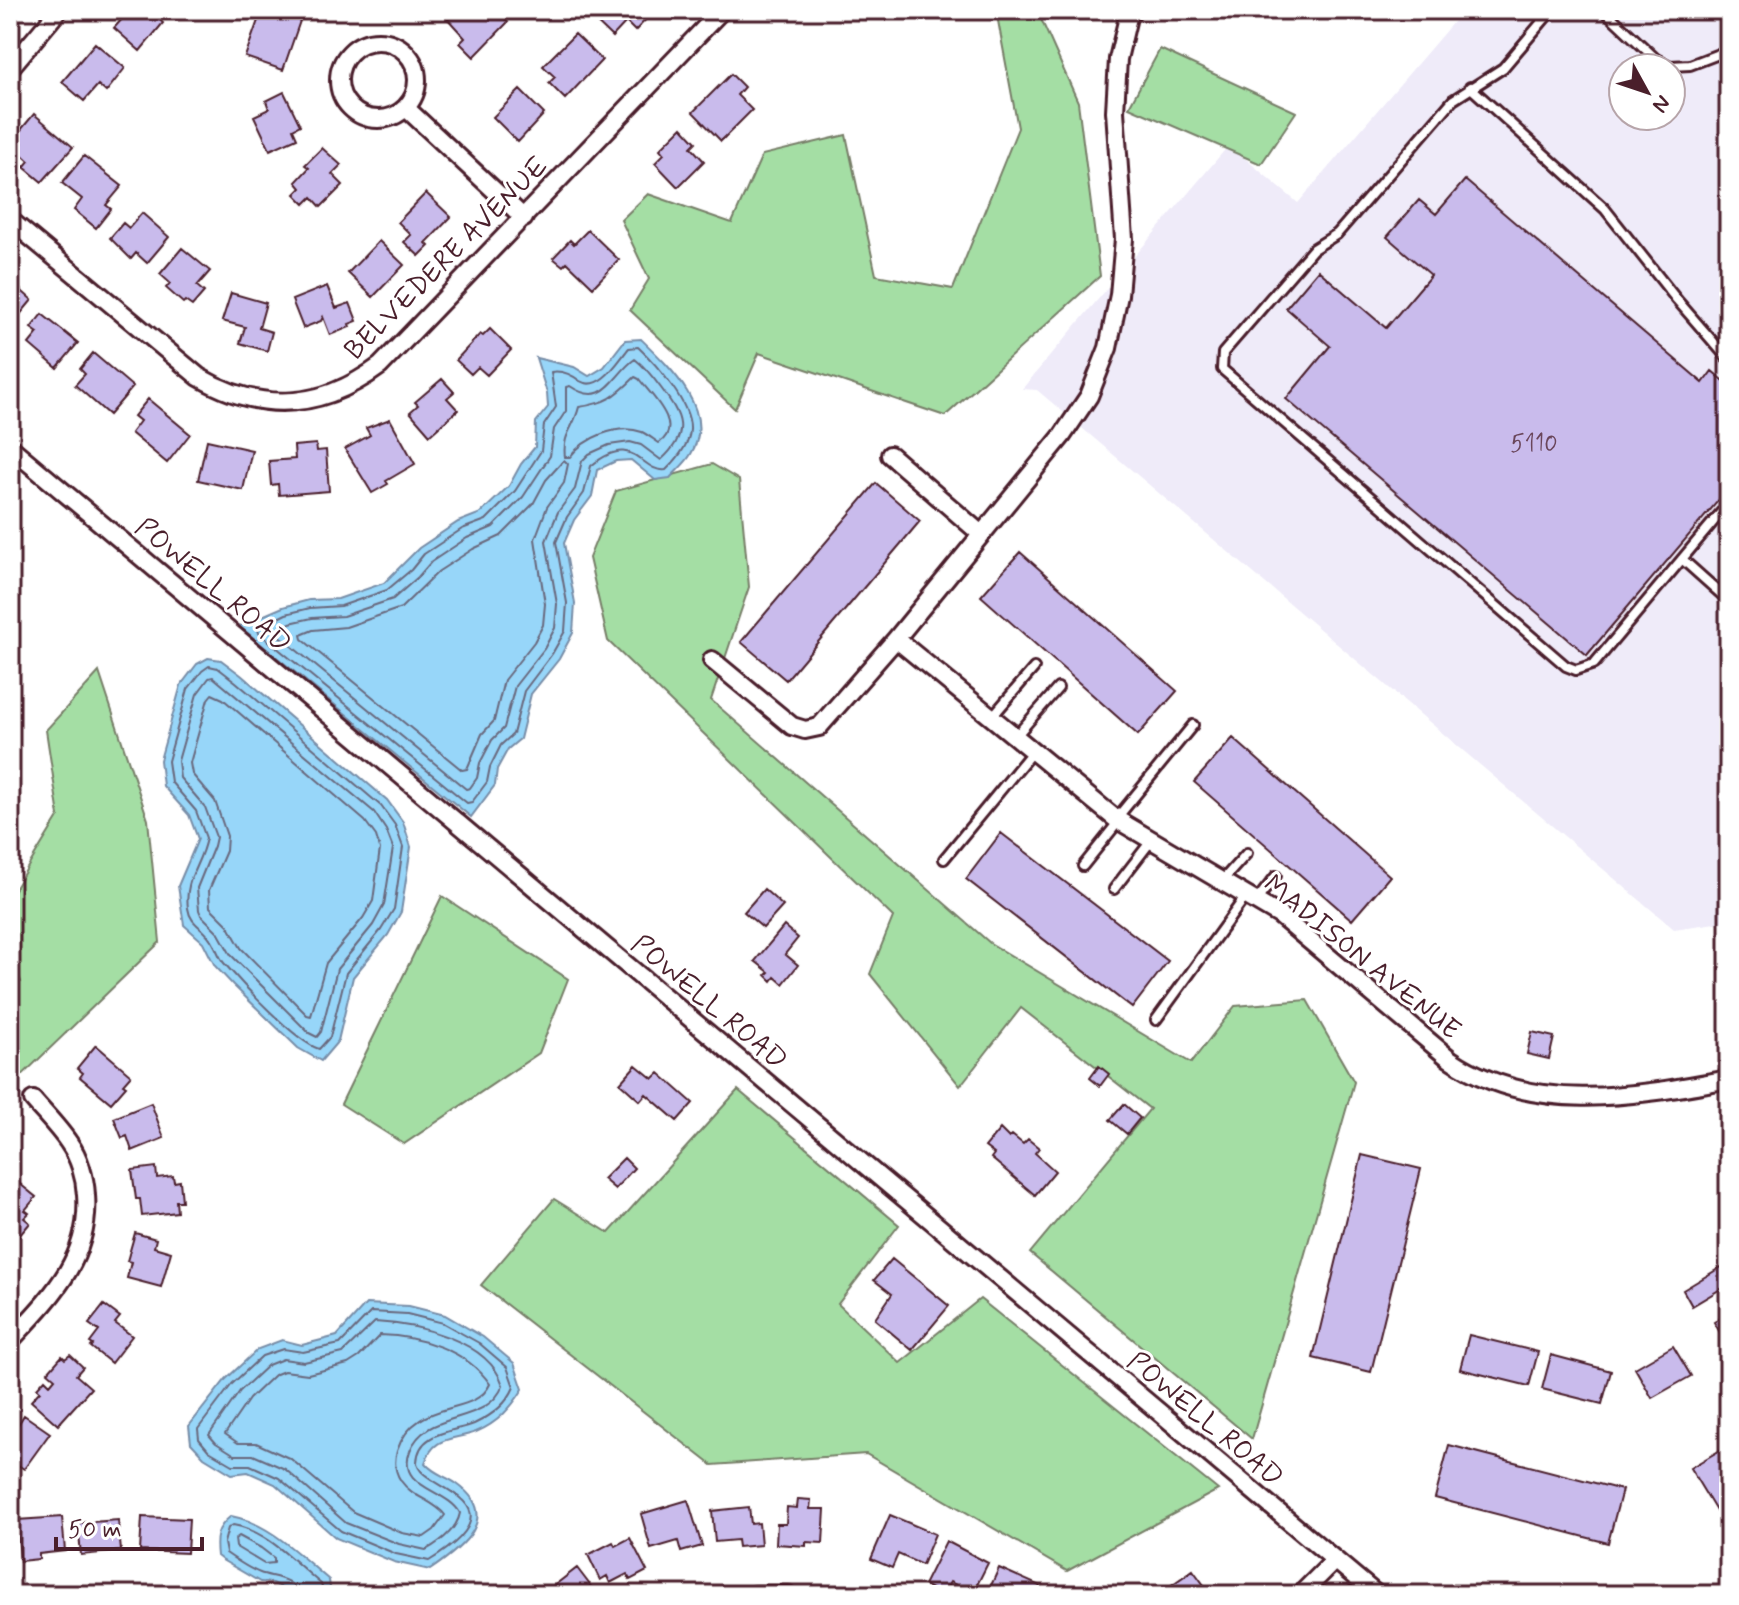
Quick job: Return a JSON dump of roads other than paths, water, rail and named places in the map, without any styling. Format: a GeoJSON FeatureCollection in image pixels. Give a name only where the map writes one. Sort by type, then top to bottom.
{"type":"FeatureCollection","features":[{"type":"Feature","properties":{"kind":"street"},"geometry":{"type":"LineString","coordinates":[[10,68],[59,10]]}},
{"type":"Feature","properties":{"kind":"street","name":"BELVEDERE AVENUE"},"geometry":{"type":"LineString","coordinates":[[10,220],[199,377],[250,399],[309,400],[347,388],[380,366],[721,10]]}},
{"type":"Feature","properties":{"kind":"street"},"geometry":{"type":"LineString","coordinates":[[712,660],[792,726],[812,730],[826,723],[1062,436],[1089,396],[1108,348],[1119,295],[1124,239],[1115,111],[1118,59],[1128,17],[1133,10]]}},
{"type":"Feature","properties":{"kind":"street"},"geometry":{"type":"LineString","coordinates":[[378,40],[406,52],[418,80],[413,100],[406,108],[379,120],[358,115],[350,109],[340,91],[339,81],[340,71],[350,53],[378,40]]}},
{"type":"Feature","properties":{"kind":"street"},"geometry":{"type":"LineString","coordinates":[[406,108],[524,218]]}},
{"type":"Feature","properties":{"kind":"street","name":"POWELL ROAD"},"geometry":{"type":"LineString","coordinates":[[10,447],[1377,1595]]}},
{"type":"Feature","properties":{"kind":"street"},"geometry":{"type":"LineString","coordinates":[[890,455],[981,534]]}},
{"type":"Feature","properties":{"kind":"street","name":"MADISON AVENUE"},"geometry":{"type":"LineString","coordinates":[[896,639],[1117,820],[1288,923],[1450,1059],[1498,1085],[1535,1095],[1573,1097],[1670,1090],[1729,1079]]}},
{"type":"Feature","properties":{"kind":"street"},"geometry":{"type":"LineString","coordinates":[[10,1341],[67,1276],[83,1240],[86,1221],[86,1188],[77,1157],[70,1143],[33,1100]]}},
{"type":"Feature","properties":{"kind":"street"},"geometry":{"type":"LineString","coordinates":[[1300,1595],[1335,1560]]}},
{"type":"Feature","properties":{"kind":"street"},"geometry":{"type":"LineString","coordinates":[[756,1595],[788,1595]]}},
{"type":"Feature","properties":{"kind":"lane"},"geometry":{"type":"LineString","coordinates":[[1552,10],[1503,68],[1453,100],[1337,234],[1313,249],[1223,353],[1222,369],[1571,669],[1581,670],[1594,664],[1729,503]]}},
{"type":"Feature","properties":{"kind":"lane"},"geometry":{"type":"LineString","coordinates":[[1604,10],[1656,59],[1670,66],[1690,65],[1729,50]]}},
{"type":"Feature","properties":{"kind":"lane"},"geometry":{"type":"LineString","coordinates":[[1470,87],[1605,209],[1729,360]]}},
{"type":"Feature","properties":{"kind":"lane"},"geometry":{"type":"LineString","coordinates":[[1682,559],[1729,601]]}},
{"type":"Feature","properties":{"kind":"lane"},"geometry":{"type":"LineString","coordinates":[[991,718],[1034,668]]}},
{"type":"Feature","properties":{"kind":"lane"},"geometry":{"type":"LineString","coordinates":[[1015,738],[1058,688]]}},
{"type":"Feature","properties":{"kind":"lane"},"geometry":{"type":"LineString","coordinates":[[1083,866],[1193,725]]}},
{"type":"Feature","properties":{"kind":"lane"},"geometry":{"type":"LineString","coordinates":[[944,859],[1032,752]]}},
{"type":"Feature","properties":{"kind":"lane"},"geometry":{"type":"LineString","coordinates":[[1114,889],[1151,841]]}},
{"type":"Feature","properties":{"kind":"lane"},"geometry":{"type":"LineString","coordinates":[[1222,881],[1247,853]]}},
{"type":"Feature","properties":{"kind":"lane"},"geometry":{"type":"LineString","coordinates":[[1156,1020],[1251,898],[1276,876]]}},
{"type":"Feature","properties":{"kind":"water"},"geometry":{"type":"Polygon","coordinates":[[[641,339],[687,391],[698,422],[698,438],[689,457],[670,478],[655,480],[631,460],[616,461],[597,470],[592,496],[574,520],[564,543],[575,603],[573,633],[559,659],[531,694],[520,739],[508,749],[497,769],[495,785],[471,817],[239,626],[283,607],[309,600],[338,599],[384,583],[419,548],[458,522],[481,513],[509,486],[535,447],[536,422],[548,407],[536,358],[574,367],[589,376],[604,367],[625,340],[641,339]]]}},
{"type":"Feature","properties":{"kind":"water"},"geometry":{"type":"Polygon","coordinates":[[[208,658],[221,660],[241,675],[387,800],[403,822],[411,847],[401,912],[388,935],[353,977],[338,1041],[321,1061],[298,1048],[233,985],[215,966],[203,942],[184,925],[178,886],[198,839],[189,815],[163,786],[160,760],[181,685],[197,664],[208,658]]]}},
{"type":"Feature","properties":{"kind":"water"},"geometry":{"type":"Polygon","coordinates":[[[366,1304],[409,1306],[445,1315],[483,1337],[514,1363],[523,1389],[509,1409],[491,1424],[476,1432],[445,1440],[429,1454],[425,1463],[457,1484],[477,1508],[477,1520],[465,1542],[430,1570],[394,1562],[336,1538],[275,1484],[248,1472],[232,1474],[204,1457],[191,1443],[189,1426],[226,1379],[258,1349],[282,1340],[302,1345],[337,1336],[366,1304]]]}},
{"type":"Feature","properties":{"kind":"water"},"geometry":{"type":"Polygon","coordinates":[[[231,1516],[259,1525],[283,1541],[329,1580],[331,1595],[295,1595],[272,1583],[260,1582],[222,1560],[217,1556],[219,1529],[231,1516]]]}}]}
